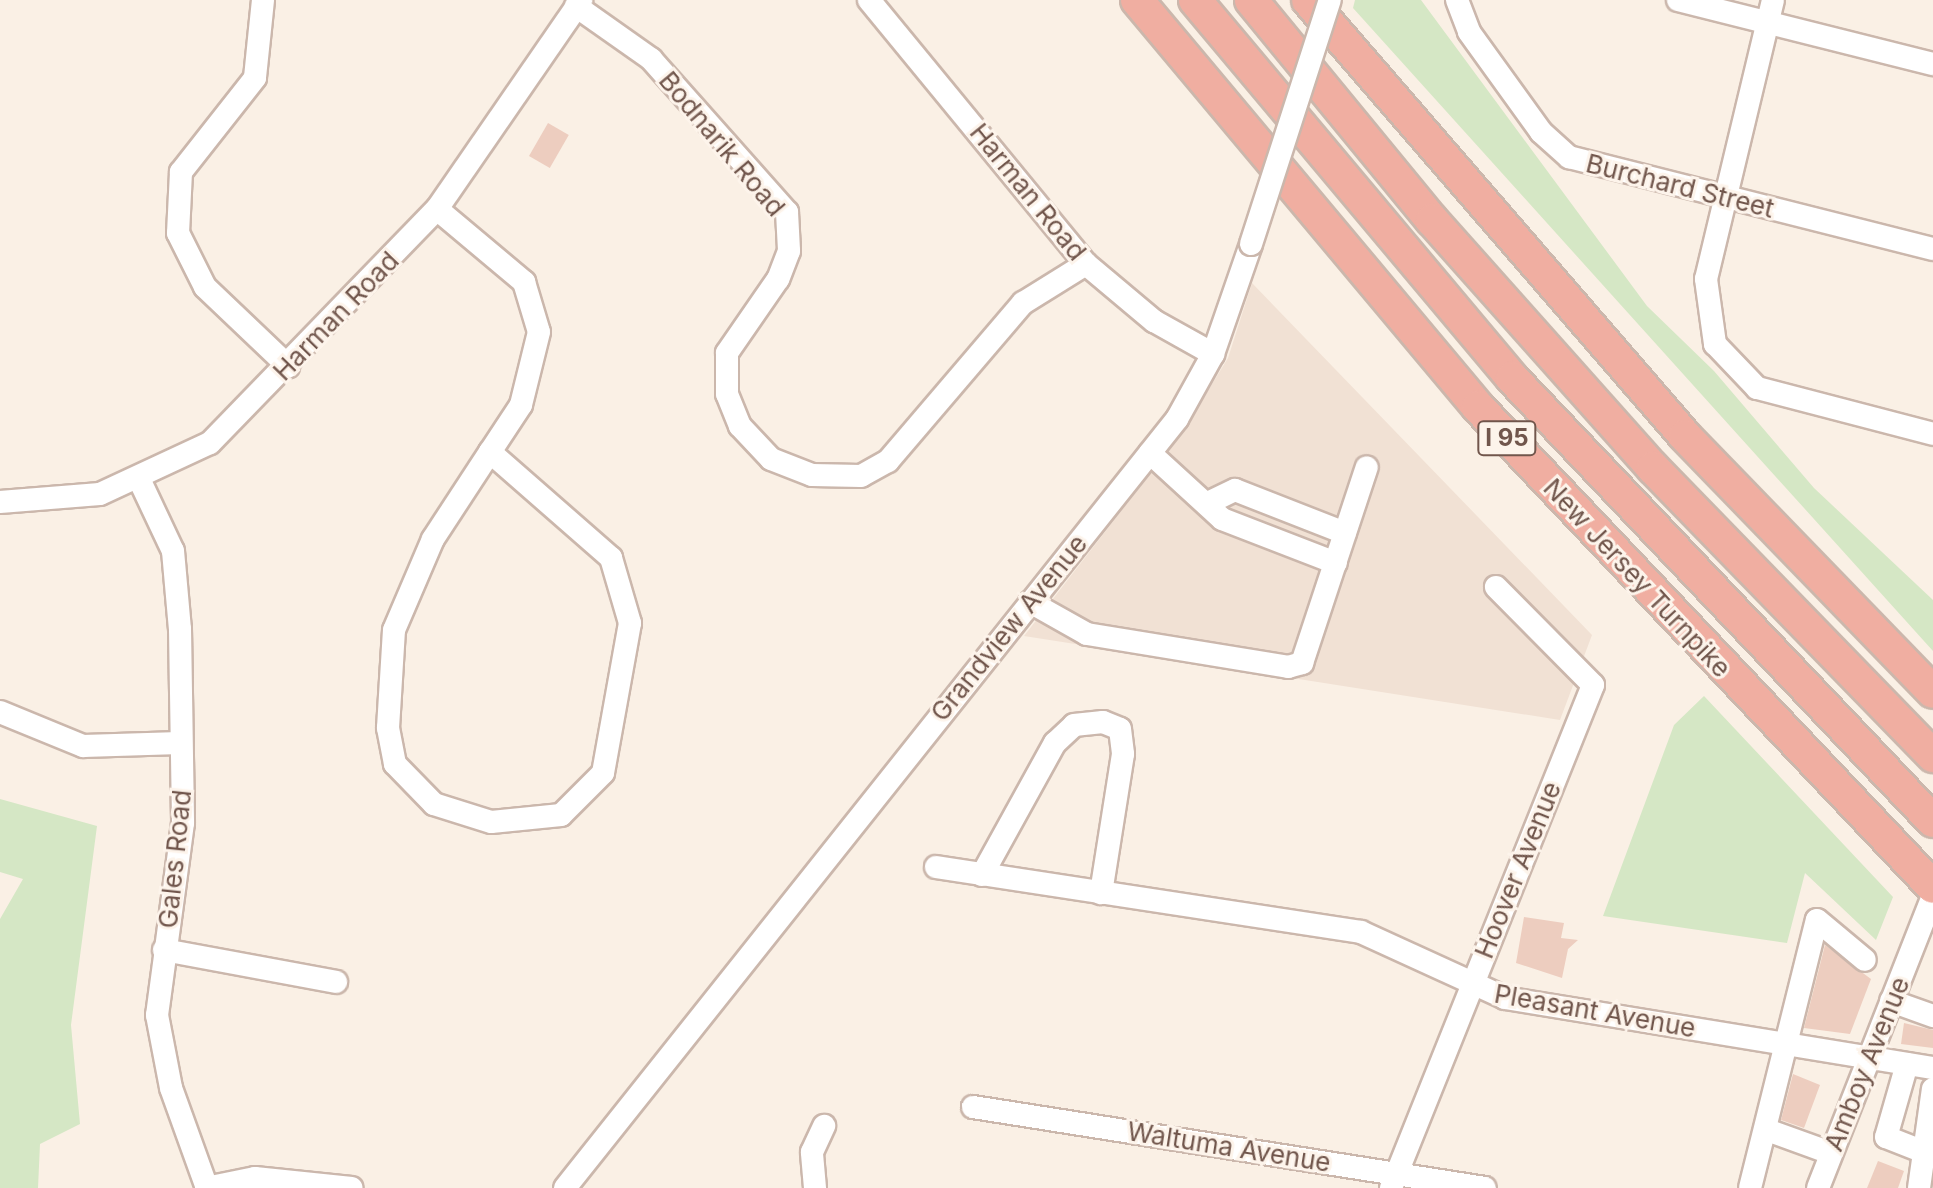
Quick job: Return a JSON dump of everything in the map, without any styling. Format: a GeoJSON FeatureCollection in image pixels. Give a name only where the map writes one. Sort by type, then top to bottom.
{"type":"FeatureCollection","features":[{"type":"Feature","properties":{"kind":"highway","name":"New Jersey Turnpike"},"geometry":{"type":"LineString","coordinates":[[1137,0],[1478,407],[1933,887]]}},
{"type":"Feature","properties":{"kind":"highway","name":"New Jersey Turnpike"},"geometry":{"type":"LineString","coordinates":[[1195,0],[1512,378],[1927,814]]}},
{"type":"Feature","properties":{"kind":"highway"},"geometry":{"type":"LineString","coordinates":[[1251,0],[1590,398],[1933,756]]}},
{"type":"Feature","properties":{"kind":"highway"},"geometry":{"type":"LineString","coordinates":[[1308,0],[1664,414],[1933,692]]}},
{"type":"Feature","properties":{"kind":"street"},"geometry":{"type":"LineString","coordinates":[[263,0],[255,78],[181,172],[178,233],[205,287],[288,366]]}},
{"type":"Feature","properties":{"kind":"street","name":"Harman Road"},"geometry":{"type":"LineString","coordinates":[[869,0],[1086,264],[1154,321],[1213,354]]}},
{"type":"Feature","properties":{"kind":"street","name":"Grandview Avenue"},"geometry":{"type":"LineString","coordinates":[[565,1188],[1150,453],[1213,354],[1330,0]]}},
{"type":"Feature","properties":{"kind":"street","name":"Burchard Street"},"geometry":{"type":"LineString","coordinates":[[1457,0],[1469,32],[1562,152],[1723,198],[1933,249]]}},
{"type":"Feature","properties":{"kind":"street"},"geometry":{"type":"LineString","coordinates":[[1678,0],[1933,64]]}},
{"type":"Feature","properties":{"kind":"street"},"geometry":{"type":"LineString","coordinates":[[1773,0],[1723,198],[1705,303],[1715,344],[1757,388],[1933,434]]}},
{"type":"Feature","properties":{"kind":"street","name":"Harman Road"},"geometry":{"type":"LineString","coordinates":[[0,502],[71,500],[140,481],[210,443],[437,209],[579,3]]}},
{"type":"Feature","properties":{"kind":"street","name":"Bodnarik Road"},"geometry":{"type":"LineString","coordinates":[[579,3],[651,59],[787,212],[789,251],[778,279],[727,353],[727,394],[740,426],[771,459],[812,475],[861,476],[888,461],[1023,303],[1086,264]]}},
{"type":"Feature","properties":{"kind":"street"},"geometry":{"type":"LineString","coordinates":[[437,209],[524,282],[539,332],[521,405],[490,452],[433,539],[394,630],[388,728],[395,764],[434,804],[491,822],[561,815],[603,773],[630,623],[611,558],[490,452]]}},
{"type":"Feature","properties":{"kind":"street"},"geometry":{"type":"LineString","coordinates":[[1150,453],[1222,519],[1336,563]]}},
{"type":"Feature","properties":{"kind":"street"},"geometry":{"type":"LineString","coordinates":[[1030,602],[1087,634],[1288,667],[1302,663],[1367,467]]}},
{"type":"Feature","properties":{"kind":"street","name":"Gales Road"},"geometry":{"type":"LineString","coordinates":[[140,481],[173,551],[183,823],[157,1015],[163,1053],[206,1188]]}},
{"type":"Feature","properties":{"kind":"street"},"geometry":{"type":"LineString","coordinates":[[1208,503],[1235,490],[1345,533]]}},
{"type":"Feature","properties":{"kind":"street","name":"Hoover Avenue"},"geometry":{"type":"LineString","coordinates":[[1394,1180],[1593,685],[1496,587]]}},
{"type":"Feature","properties":{"kind":"street"},"geometry":{"type":"LineString","coordinates":[[0,712],[83,746],[180,743]]}},
{"type":"Feature","properties":{"kind":"street"},"geometry":{"type":"LineString","coordinates":[[982,875],[1055,743],[1074,725],[1103,722],[1120,729],[1123,754],[1101,893]]}},
{"type":"Feature","properties":{"kind":"street","name":"Pleasant Avenue"},"geometry":{"type":"LineString","coordinates":[[936,867],[1361,932],[1471,986],[1505,998],[1933,1068]]}},
{"type":"Feature","properties":{"kind":"street","name":"Amboy Avenue"},"geometry":{"type":"LineString","coordinates":[[1818,1188],[1933,896]]}},
{"type":"Feature","properties":{"kind":"street"},"geometry":{"type":"LineString","coordinates":[[1750,1188],[1767,1130],[1785,1044],[1817,920],[1865,960]]}},
{"type":"Feature","properties":{"kind":"street"},"geometry":{"type":"LineString","coordinates":[[164,950],[336,982]]}},
{"type":"Feature","properties":{"kind":"street"},"geometry":{"type":"LineString","coordinates":[[1891,1001],[1933,1016]]}},
{"type":"Feature","properties":{"kind":"street"},"geometry":{"type":"LineString","coordinates":[[1907,1064],[1886,1137],[1924,1152]]}},
{"type":"Feature","properties":{"kind":"street"},"geometry":{"type":"LineString","coordinates":[[1919,1188],[1933,1089]]}},
{"type":"Feature","properties":{"kind":"street","name":"Waltuma Avenue"},"geometry":{"type":"LineString","coordinates":[[973,1107],[1394,1180],[1485,1188]]}},
{"type":"Feature","properties":{"kind":"street"},"geometry":{"type":"LineString","coordinates":[[815,1188],[812,1152],[824,1126]]}},
{"type":"Feature","properties":{"kind":"street"},"geometry":{"type":"LineString","coordinates":[[1767,1130],[1831,1153]]}},
{"type":"Feature","properties":{"kind":"street"},"geometry":{"type":"LineString","coordinates":[[206,1188],[280,1183],[351,1188]]}},
{"type":"Feature","properties":{"kind":"shaded area"},"geometry":{"type":"Polygon","coordinates":[[[1252,283],[1592,635],[1560,720],[1024,636],[1182,433],[1228,358],[1252,283]]]}},
{"type":"Feature","properties":{"kind":"green space"},"geometry":{"type":"Polygon","coordinates":[[[1355,0],[1421,0],[1647,306],[1714,371],[1814,488],[1933,600],[1933,651],[1353,8],[1355,0]]]}},
{"type":"Feature","properties":{"kind":"green space"},"geometry":{"type":"Polygon","coordinates":[[[1704,696],[1893,897],[1876,940],[1805,873],[1787,943],[1603,916],[1674,725],[1704,696]]]}},
{"type":"Feature","properties":{"kind":"green space"},"geometry":{"type":"Polygon","coordinates":[[[0,799],[97,826],[71,1025],[80,1124],[40,1144],[38,1188],[0,1188],[0,919],[23,879],[0,872],[0,799]]]}},
{"type":"Feature","properties":{"kind":"building"},"geometry":{"type":"Polygon","coordinates":[[[548,123],[569,135],[550,168],[529,156],[548,123]]]}},
{"type":"Feature","properties":{"kind":"building"},"geometry":{"type":"Polygon","coordinates":[[[1524,917],[1564,923],[1561,938],[1578,940],[1568,949],[1562,978],[1516,963],[1524,917]]]}},
{"type":"Feature","properties":{"kind":"building"},"geometry":{"type":"Polygon","coordinates":[[[1825,945],[1871,979],[1850,1034],[1804,1028],[1825,945]]]}},
{"type":"Feature","properties":{"kind":"building"},"geometry":{"type":"Polygon","coordinates":[[[1904,1023],[1933,1030],[1933,1048],[1901,1044],[1904,1023]]]}},
{"type":"Feature","properties":{"kind":"building"},"geometry":{"type":"Polygon","coordinates":[[[1793,1074],[1820,1085],[1804,1128],[1781,1120],[1793,1074]]]}},
{"type":"Feature","properties":{"kind":"building"},"geometry":{"type":"Polygon","coordinates":[[[1878,1161],[1904,1171],[1898,1188],[1867,1188],[1878,1161]]]}}]}
